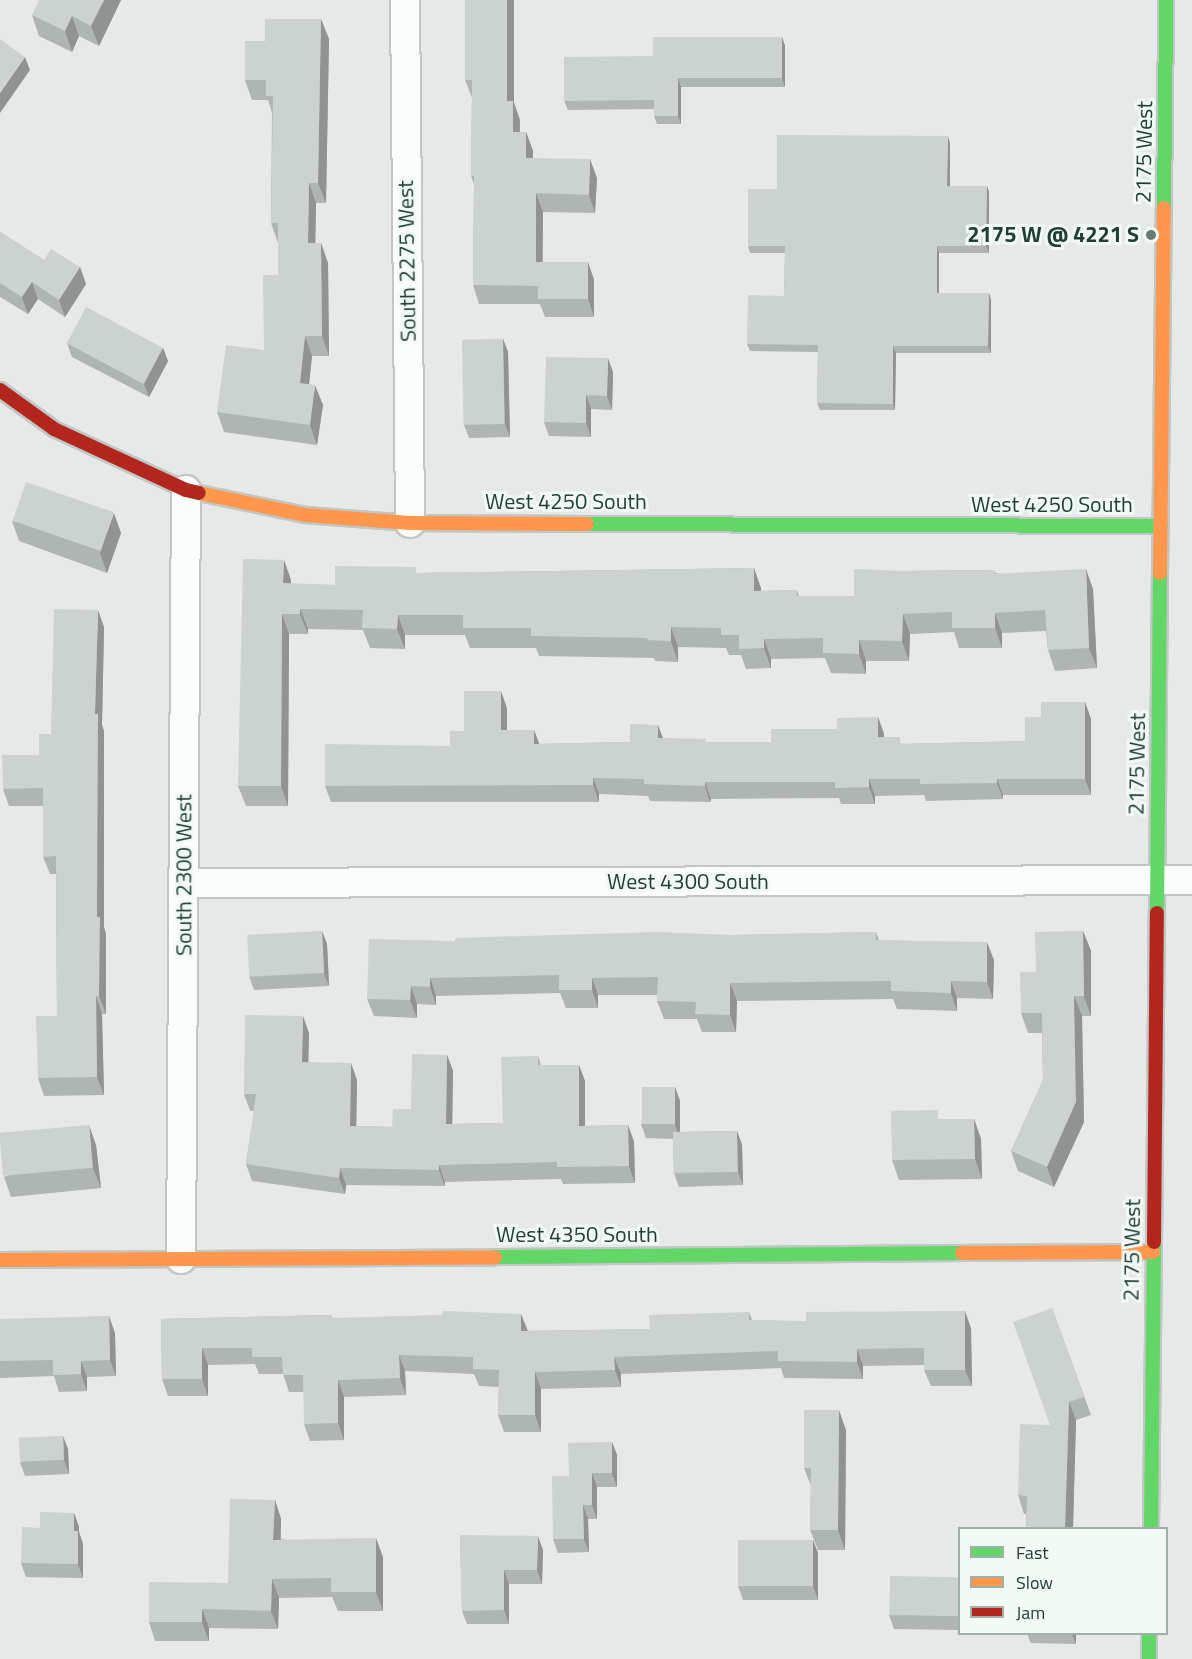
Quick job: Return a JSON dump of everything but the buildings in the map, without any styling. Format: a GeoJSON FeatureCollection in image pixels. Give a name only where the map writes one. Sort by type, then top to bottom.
{"type":"FeatureCollection","features":[{"type":"Feature","properties":{"kind":"street","name":"South 2275 West"},"geometry":{"type":"LineString","coordinates":[[405,0],[410,523]]}},
{"type":"Feature","properties":{"kind":"street","name":"2175 West"},"geometry":{"type":"LineString","coordinates":[[1151,1527],[1166,0]]}},
{"type":"Feature","properties":{"kind":"street","name":"West 4250 South"},"geometry":{"type":"LineString","coordinates":[[0,390],[54,429],[186,490],[305,515],[410,523],[1161,526]]}},
{"type":"Feature","properties":{"kind":"street","name":"South 2300 West"},"geometry":{"type":"LineString","coordinates":[[182,1259],[186,490]]}},
{"type":"Feature","properties":{"kind":"street","name":"West 4300 South"},"geometry":{"type":"LineString","coordinates":[[184,883],[1192,880]]}},
{"type":"Feature","properties":{"kind":"street","name":"West 4350 South"},"geometry":{"type":"LineString","coordinates":[[0,1260],[1154,1252]]}},
{"type":"Feature","properties":{"kind":"street"},"geometry":{"type":"LineString","coordinates":[[1149,1635],[1149,1659]]}},
{"type":"Feature","properties":{"kind":"traffic: fast"},"geometry":{"type":"LineString","coordinates":[[1164,208],[1166,0]]}},
{"type":"Feature","properties":{"kind":"traffic: fast"},"geometry":{"type":"LineString","coordinates":[[587,524],[1161,526]]}},
{"type":"Feature","properties":{"kind":"traffic: fast"},"geometry":{"type":"LineString","coordinates":[[1157,913],[1160,573]]}},
{"type":"Feature","properties":{"kind":"traffic: fast"},"geometry":{"type":"LineString","coordinates":[[1151,1527],[1154,1242]]}},
{"type":"Feature","properties":{"kind":"traffic: fast"},"geometry":{"type":"LineString","coordinates":[[495,1257],[962,1253]]}},
{"type":"Feature","properties":{"kind":"traffic: fast"},"geometry":{"type":"LineString","coordinates":[[1149,1635],[1149,1659]]}},
{"type":"Feature","properties":{"kind":"traffic: slow"},"geometry":{"type":"LineString","coordinates":[[1160,573],[1164,208]]}},
{"type":"Feature","properties":{"kind":"traffic: slow"},"geometry":{"type":"LineString","coordinates":[[199,493],[305,515],[410,523],[587,524]]}},
{"type":"Feature","properties":{"kind":"traffic: slow"},"geometry":{"type":"LineString","coordinates":[[962,1253],[1153,1252]]}},
{"type":"Feature","properties":{"kind":"traffic: slow"},"geometry":{"type":"LineString","coordinates":[[0,1260],[495,1257]]}},
{"type":"Feature","properties":{"kind":"traffic: jam"},"geometry":{"type":"LineString","coordinates":[[0,390],[54,429],[186,490],[199,493]]}},
{"type":"Feature","properties":{"kind":"traffic: jam"},"geometry":{"type":"LineString","coordinates":[[1154,1242],[1157,913]]}},
{"type":"Feature","properties":{"kind":"place","name":"2175 W @ 4221 S"},"geometry":{"type":"Point","coordinates":[1151,235]}}]}
